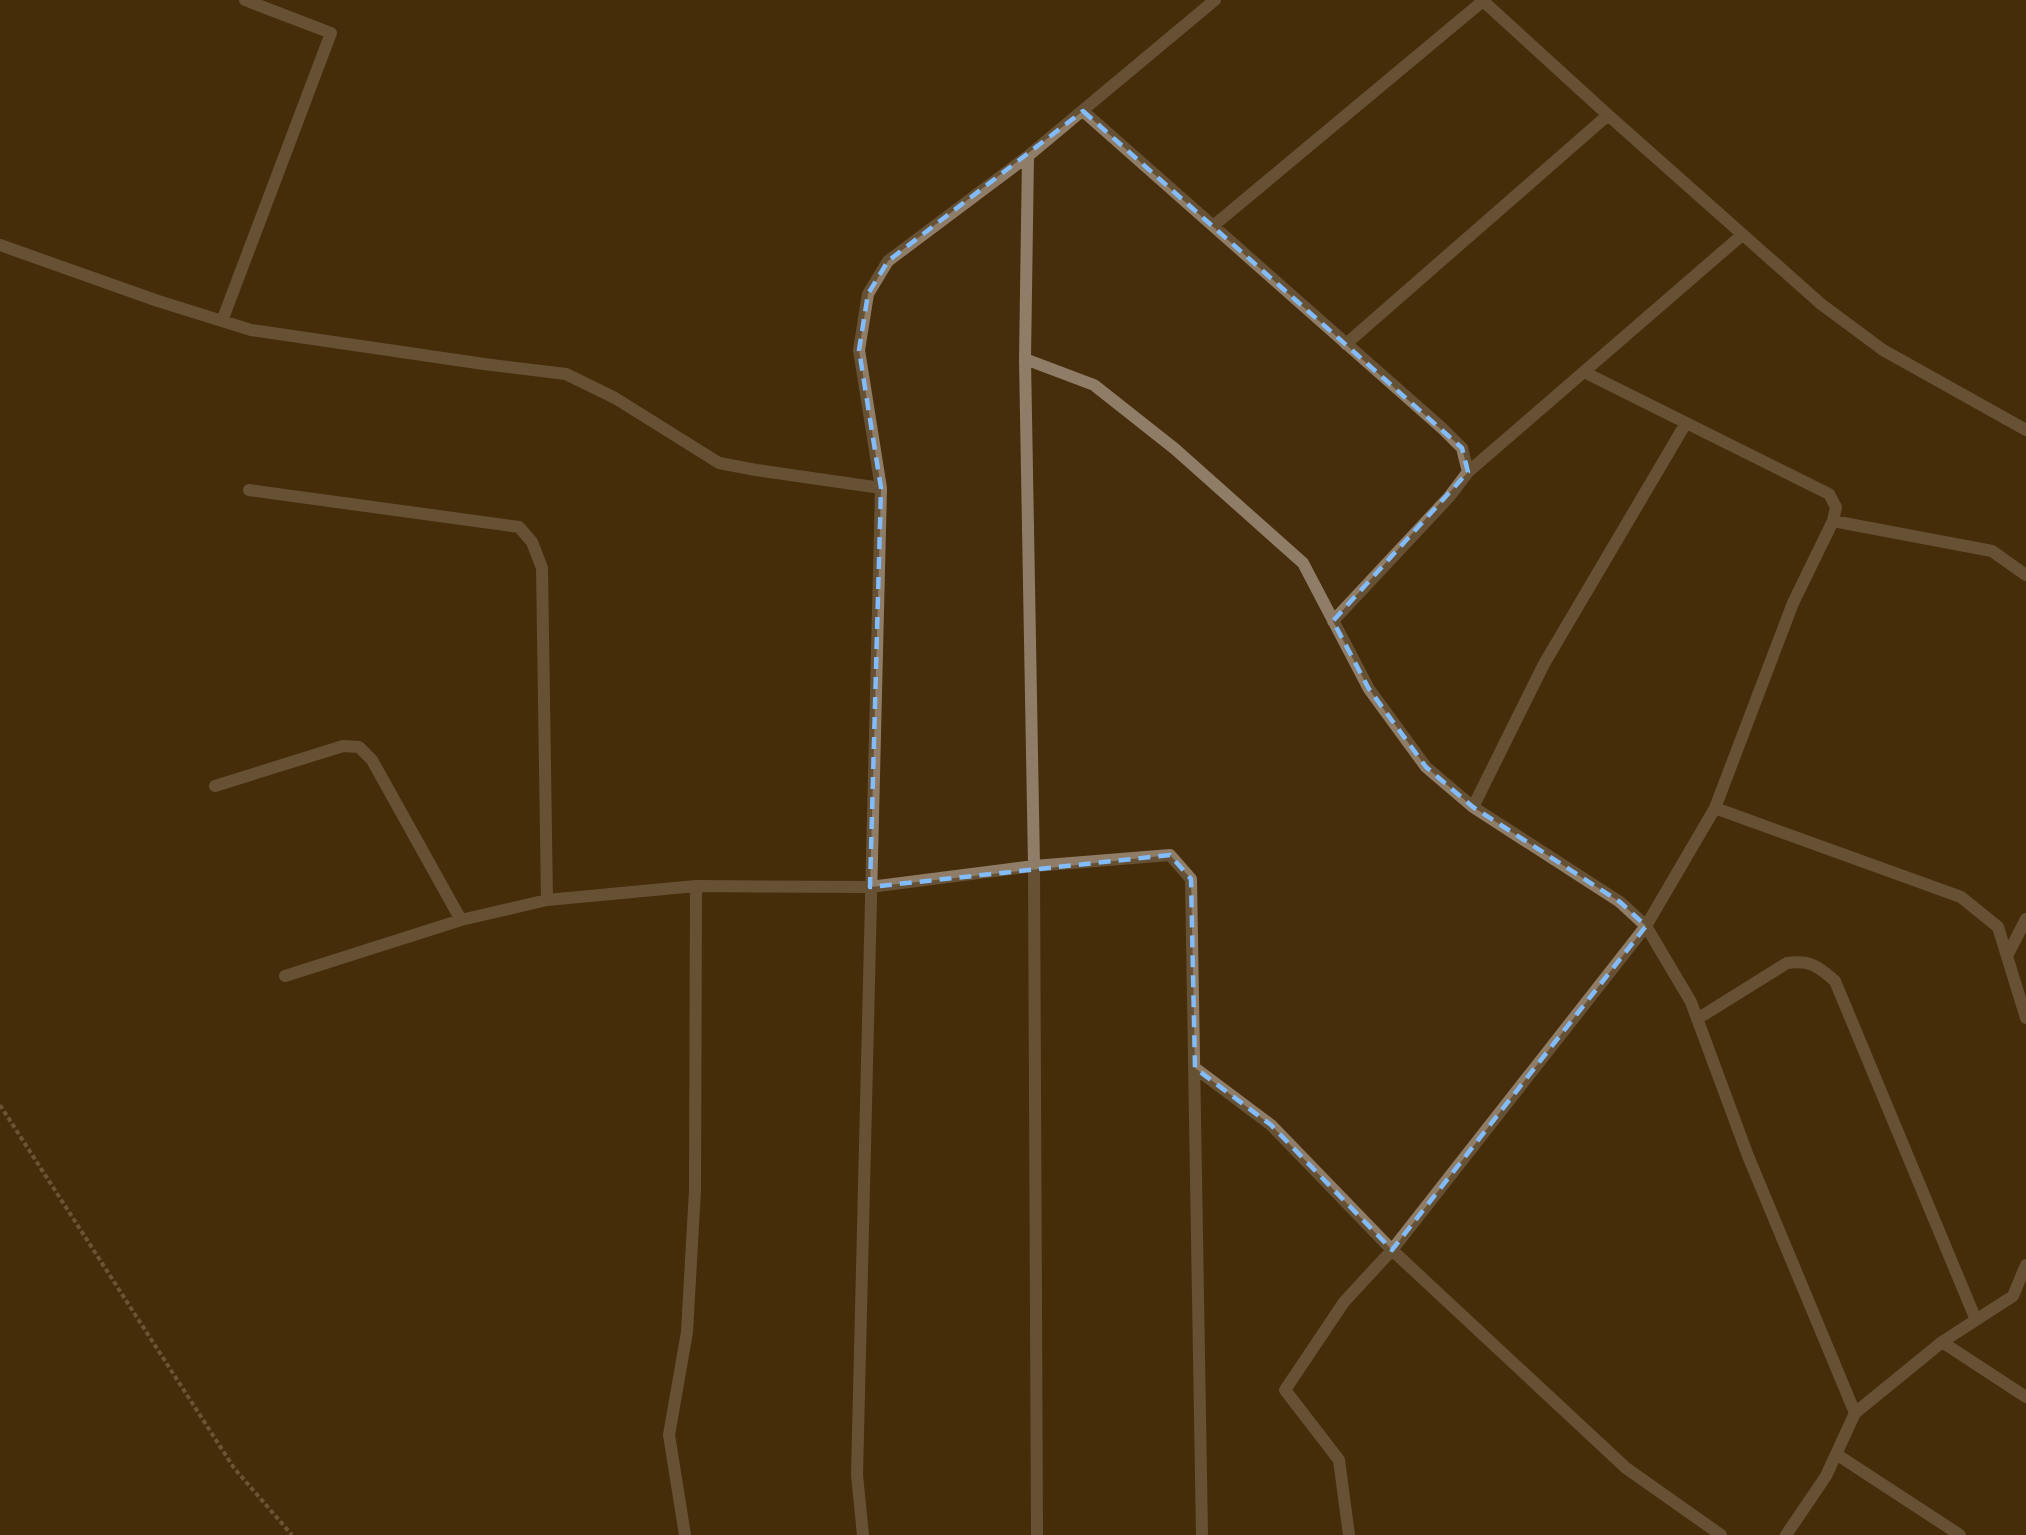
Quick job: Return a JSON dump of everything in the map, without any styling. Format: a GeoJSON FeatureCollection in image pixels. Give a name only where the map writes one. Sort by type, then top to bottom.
{"type":"FeatureCollection","features":[{"type":"Feature","properties":{"kind":"street"},"geometry":{"type":"LineString","coordinates":[[222,321],[331,33],[245,0]]}},
{"type":"Feature","properties":{"kind":"street"},"geometry":{"type":"LineString","coordinates":[[863,1535],[857,1474],[881,488],[859,350],[867,294],[888,261],[1028,156],[1215,0]]}},
{"type":"Feature","properties":{"kind":"street"},"geometry":{"type":"LineString","coordinates":[[1213,226],[1482,1],[1821,304],[1883,350],[2026,430]]}},
{"type":"Feature","properties":{"kind":"street"},"geometry":{"type":"LineString","coordinates":[[1083,111],[1462,448],[1468,472]]}},
{"type":"Feature","properties":{"kind":"street"},"geometry":{"type":"LineString","coordinates":[[1346,344],[1608,115]]}},
{"type":"Feature","properties":{"kind":"street"},"geometry":{"type":"LineString","coordinates":[[1028,156],[1026,359],[1034,866],[1037,1535]]}},
{"type":"Feature","properties":{"kind":"street"},"geometry":{"type":"LineString","coordinates":[[1334,621],[1449,497],[1468,472],[1742,235]]}},
{"type":"Feature","properties":{"kind":"street"},"geometry":{"type":"LineString","coordinates":[[0,245],[158,302],[263,332],[566,374],[615,398],[719,463],[881,488]]}},
{"type":"Feature","properties":{"kind":"street"},"geometry":{"type":"LineString","coordinates":[[1026,359],[1094,385],[1175,449],[1303,563],[1368,688],[1426,767],[1473,807],[1620,902],[1646,926],[1690,1002],[1748,1156],[1855,1413]]}},
{"type":"Feature","properties":{"kind":"street"},"geometry":{"type":"LineString","coordinates":[[1349,1535],[1340,1460],[1285,1390],[1344,1302],[1392,1250],[1646,926],[1715,808],[1793,603],[1833,521],[1836,507],[1829,494],[1584,372]]}},
{"type":"Feature","properties":{"kind":"street"},"geometry":{"type":"LineString","coordinates":[[1473,807],[1544,664],[1686,423]]}},
{"type":"Feature","properties":{"kind":"street"},"geometry":{"type":"LineString","coordinates":[[249,490],[519,527],[532,542],[542,568],[547,900]]}},
{"type":"Feature","properties":{"kind":"street"},"geometry":{"type":"LineString","coordinates":[[1833,521],[1992,551],[2026,575]]}},
{"type":"Feature","properties":{"kind":"street"},"geometry":{"type":"LineString","coordinates":[[215,786],[343,746],[359,747],[372,760],[461,920]]}},
{"type":"Feature","properties":{"kind":"street"},"geometry":{"type":"LineString","coordinates":[[1715,808],[1961,897],[1998,927],[2026,1018]]}},
{"type":"Feature","properties":{"kind":"street"},"geometry":{"type":"LineString","coordinates":[[285,976],[461,920],[547,900],[696,886],[870,887],[1034,866],[1170,855],[1191,879],[1202,1535]]}},
{"type":"Feature","properties":{"kind":"street"},"geometry":{"type":"LineString","coordinates":[[685,1535],[669,1435],[687,1332],[695,1190],[696,886]]}},
{"type":"Feature","properties":{"kind":"street"},"geometry":{"type":"LineString","coordinates":[[2007,956],[2026,919]]}},
{"type":"Feature","properties":{"kind":"street"},"geometry":{"type":"LineString","coordinates":[[1697,1019],[1787,963],[1802,962],[1820,967],[1835,981],[1977,1320]]}},
{"type":"Feature","properties":{"kind":"street"},"geometry":{"type":"LineString","coordinates":[[1195,1068],[1271,1125],[1392,1250],[1626,1467],[1721,1535]]}},
{"type":"Feature","properties":{"kind":"street"},"geometry":{"type":"LineString","coordinates":[[1786,1535],[1826,1476],[1855,1413],[1942,1342],[2013,1296],[2026,1265]]}},
{"type":"Feature","properties":{"kind":"street"},"geometry":{"type":"LineString","coordinates":[[1942,1342],[2026,1397]]}},
{"type":"Feature","properties":{"kind":"street"},"geometry":{"type":"LineString","coordinates":[[1836,1454],[1960,1535]]}},
{"type":"Feature","properties":{"kind":"path"},"geometry":{"type":"LineString","coordinates":[[0,1105],[234,1468],[292,1535]]}},
{"type":"Feature","properties":{"kind":"highlighted area"},"geometry":{"type":"Polygon","coordinates":[[[1083,111],[1462,448],[1468,472],[1333,621],[1369,689],[1426,767],[1473,807],[1620,902],[1646,926],[1392,1250],[1271,1125],[1195,1068],[1191,879],[1170,855],[870,887],[881,488],[859,350],[868,294],[888,261],[1083,111]]]}}]}
